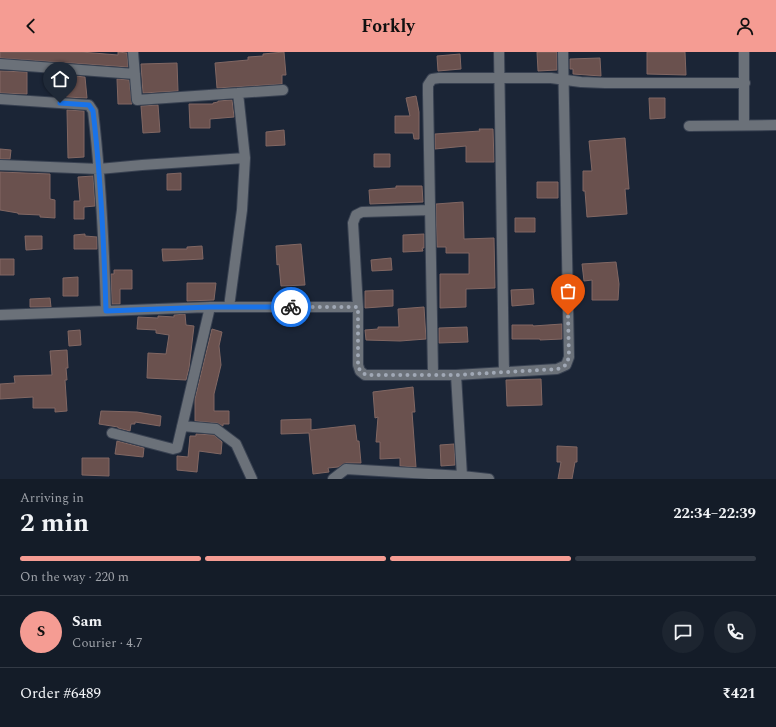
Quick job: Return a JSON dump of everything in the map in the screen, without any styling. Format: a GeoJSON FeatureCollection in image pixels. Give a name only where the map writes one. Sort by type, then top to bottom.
{"type":"FeatureCollection","features":[{"type":"Feature","properties":{"kind":"street"},"geometry":{"type":"LineString","coordinates":[[133,52],[137,100],[283,90]]}},
{"type":"Feature","properties":{"kind":"street"},"geometry":{"type":"LineString","coordinates":[[499,52],[504,372]]}},
{"type":"Feature","properties":{"kind":"street"},"geometry":{"type":"LineString","coordinates":[[430,210],[362,212],[356,216],[353,224],[358,307],[358,365],[360,371],[366,375],[456,375],[558,369],[566,365],[569,357],[562,52]]}},
{"type":"Feature","properties":{"kind":"street"},"geometry":{"type":"LineString","coordinates":[[744,52],[744,125]]}},
{"type":"Feature","properties":{"kind":"street"},"geometry":{"type":"LineString","coordinates":[[0,64],[135,74]]}},
{"type":"Feature","properties":{"kind":"street"},"geometry":{"type":"LineString","coordinates":[[433,374],[428,85],[432,79],[551,78],[581,82],[605,83],[744,83]]}},
{"type":"Feature","properties":{"kind":"street"},"geometry":{"type":"LineString","coordinates":[[229,308],[242,210],[245,158],[238,93]]}},
{"type":"Feature","properties":{"kind":"street"},"geometry":{"type":"LineString","coordinates":[[0,99],[89,105],[93,111],[100,170],[106,311]]}},
{"type":"Feature","properties":{"kind":"street"},"geometry":{"type":"LineString","coordinates":[[689,126],[776,126]]}},
{"type":"Feature","properties":{"kind":"street"},"geometry":{"type":"LineString","coordinates":[[0,166],[100,170],[142,165],[245,158]]}},
{"type":"Feature","properties":{"kind":"street"},"geometry":{"type":"LineString","coordinates":[[0,315],[210,307],[358,307]]}},
{"type":"Feature","properties":{"kind":"street"},"geometry":{"type":"LineString","coordinates":[[112,433],[175,449],[178,447],[210,307]]}},
{"type":"Feature","properties":{"kind":"street"},"geometry":{"type":"LineString","coordinates":[[456,375],[462,476]]}},
{"type":"Feature","properties":{"kind":"street"},"geometry":{"type":"LineString","coordinates":[[182,426],[216,429],[236,444],[252,479]]}},
{"type":"Feature","properties":{"kind":"street"},"geometry":{"type":"LineString","coordinates":[[333,479],[346,469],[489,479]]}},
{"type":"Feature","properties":{"kind":"building"},"geometry":{"type":"Polygon","coordinates":[[[0,52],[81,52],[118,55],[118,52],[127,53],[128,67],[0,58],[0,52]]]}},
{"type":"Feature","properties":{"kind":"building"},"geometry":{"type":"Polygon","coordinates":[[[284,52],[286,75],[282,75],[282,84],[217,88],[215,63],[248,60],[248,57],[284,52]]]}},
{"type":"Feature","properties":{"kind":"building"},"geometry":{"type":"Polygon","coordinates":[[[537,52],[557,52],[557,70],[538,71],[537,52]]]}},
{"type":"Feature","properties":{"kind":"building"},"geometry":{"type":"Polygon","coordinates":[[[647,52],[685,52],[686,75],[647,74],[647,52]]]}},
{"type":"Feature","properties":{"kind":"building"},"geometry":{"type":"Polygon","coordinates":[[[460,54],[461,69],[438,71],[437,56],[460,54]]]}},
{"type":"Feature","properties":{"kind":"building"},"geometry":{"type":"Polygon","coordinates":[[[600,58],[601,76],[573,74],[573,69],[570,69],[570,59],[600,58]]]}},
{"type":"Feature","properties":{"kind":"building"},"geometry":{"type":"Polygon","coordinates":[[[177,63],[178,91],[143,93],[141,64],[177,63]]]}},
{"type":"Feature","properties":{"kind":"building"},"geometry":{"type":"Polygon","coordinates":[[[0,71],[27,72],[27,94],[0,93],[0,71]]]}},
{"type":"Feature","properties":{"kind":"building"},"geometry":{"type":"Polygon","coordinates":[[[64,75],[85,77],[87,98],[66,97],[64,75]]]}},
{"type":"Feature","properties":{"kind":"building"},"geometry":{"type":"Polygon","coordinates":[[[117,79],[129,80],[132,104],[118,104],[117,79]]]}},
{"type":"Feature","properties":{"kind":"building"},"geometry":{"type":"Polygon","coordinates":[[[416,96],[419,112],[419,139],[414,139],[413,133],[395,133],[395,116],[410,116],[406,98],[416,96]]]}},
{"type":"Feature","properties":{"kind":"building"},"geometry":{"type":"Polygon","coordinates":[[[649,98],[665,98],[665,118],[650,119],[649,98]]]}},
{"type":"Feature","properties":{"kind":"building"},"geometry":{"type":"Polygon","coordinates":[[[232,100],[234,117],[210,119],[210,128],[190,128],[189,104],[213,104],[218,101],[232,100]]]}},
{"type":"Feature","properties":{"kind":"building"},"geometry":{"type":"Polygon","coordinates":[[[158,105],[160,132],[143,133],[141,106],[158,105]]]}},
{"type":"Feature","properties":{"kind":"building"},"geometry":{"type":"Polygon","coordinates":[[[67,110],[84,111],[84,157],[68,158],[67,110]]]}},
{"type":"Feature","properties":{"kind":"building"},"geometry":{"type":"Polygon","coordinates":[[[479,129],[493,129],[494,162],[466,162],[466,146],[435,149],[435,134],[480,131],[479,129]]]}},
{"type":"Feature","properties":{"kind":"building"},"geometry":{"type":"Polygon","coordinates":[[[284,130],[285,145],[266,146],[266,132],[284,130]]]}},
{"type":"Feature","properties":{"kind":"building"},"geometry":{"type":"Polygon","coordinates":[[[625,138],[629,189],[625,189],[627,214],[587,217],[585,191],[583,191],[583,171],[592,171],[589,141],[625,138]]]}},
{"type":"Feature","properties":{"kind":"building"},"geometry":{"type":"Polygon","coordinates":[[[0,149],[11,150],[10,159],[0,159],[0,149]]]}},
{"type":"Feature","properties":{"kind":"building"},"geometry":{"type":"Polygon","coordinates":[[[374,154],[390,154],[390,167],[374,167],[374,154]]]}},
{"type":"Feature","properties":{"kind":"building"},"geometry":{"type":"Polygon","coordinates":[[[0,172],[50,174],[50,199],[55,200],[55,218],[40,217],[40,215],[18,214],[0,210],[0,172]]]}},
{"type":"Feature","properties":{"kind":"building"},"geometry":{"type":"Polygon","coordinates":[[[181,173],[181,190],[167,190],[167,174],[181,173]]]}},
{"type":"Feature","properties":{"kind":"building"},"geometry":{"type":"Polygon","coordinates":[[[93,176],[95,206],[84,207],[84,219],[74,219],[74,201],[80,201],[78,177],[93,176]]]}},
{"type":"Feature","properties":{"kind":"building"},"geometry":{"type":"Polygon","coordinates":[[[537,182],[558,182],[558,198],[537,198],[537,182]]]}},
{"type":"Feature","properties":{"kind":"building"},"geometry":{"type":"Polygon","coordinates":[[[396,186],[422,186],[423,202],[370,204],[369,190],[396,188],[396,186]]]}},
{"type":"Feature","properties":{"kind":"building"},"geometry":{"type":"Polygon","coordinates":[[[463,202],[464,239],[494,238],[495,288],[466,289],[466,307],[440,308],[440,274],[469,274],[469,253],[446,253],[446,247],[437,247],[436,204],[463,202]]]}},
{"type":"Feature","properties":{"kind":"building"},"geometry":{"type":"Polygon","coordinates":[[[515,218],[535,218],[535,232],[515,232],[515,218]]]}},
{"type":"Feature","properties":{"kind":"building"},"geometry":{"type":"Polygon","coordinates":[[[85,234],[85,236],[97,237],[97,249],[74,249],[74,235],[85,234]]]}},
{"type":"Feature","properties":{"kind":"building"},"geometry":{"type":"Polygon","coordinates":[[[424,234],[423,251],[403,252],[403,235],[424,234]]]}},
{"type":"Feature","properties":{"kind":"building"},"geometry":{"type":"Polygon","coordinates":[[[25,236],[42,236],[42,249],[26,250],[25,236]]]}},
{"type":"Feature","properties":{"kind":"building"},"geometry":{"type":"Polygon","coordinates":[[[301,244],[305,285],[281,286],[279,264],[277,265],[276,246],[301,244]]]}},
{"type":"Feature","properties":{"kind":"building"},"geometry":{"type":"Polygon","coordinates":[[[202,246],[203,259],[163,261],[162,249],[187,249],[187,247],[202,246]]]}},
{"type":"Feature","properties":{"kind":"building"},"geometry":{"type":"Polygon","coordinates":[[[391,258],[392,270],[372,271],[371,260],[391,258]]]}},
{"type":"Feature","properties":{"kind":"building"},"geometry":{"type":"Polygon","coordinates":[[[0,259],[14,259],[14,275],[0,275],[0,259]]]}},
{"type":"Feature","properties":{"kind":"building"},"geometry":{"type":"Polygon","coordinates":[[[616,262],[619,284],[618,300],[592,300],[592,280],[584,281],[582,264],[616,262]]]}},
{"type":"Feature","properties":{"kind":"building"},"geometry":{"type":"Polygon","coordinates":[[[114,270],[132,270],[132,289],[120,289],[120,304],[112,304],[111,274],[114,274],[114,270]]]}},
{"type":"Feature","properties":{"kind":"building"},"geometry":{"type":"Polygon","coordinates":[[[78,277],[78,296],[63,296],[63,278],[78,277]]]}},
{"type":"Feature","properties":{"kind":"building"},"geometry":{"type":"Polygon","coordinates":[[[187,283],[216,283],[214,300],[187,301],[187,283]]]}},
{"type":"Feature","properties":{"kind":"building"},"geometry":{"type":"Polygon","coordinates":[[[533,289],[534,304],[512,306],[511,290],[533,289]]]}},
{"type":"Feature","properties":{"kind":"building"},"geometry":{"type":"Polygon","coordinates":[[[393,290],[393,306],[365,308],[365,291],[393,290]]]}},
{"type":"Feature","properties":{"kind":"building"},"geometry":{"type":"Polygon","coordinates":[[[50,298],[51,307],[30,307],[30,299],[50,298]]]}},
{"type":"Feature","properties":{"kind":"building"},"geometry":{"type":"Polygon","coordinates":[[[424,307],[426,339],[400,341],[366,340],[365,330],[378,329],[378,327],[399,327],[398,309],[424,307]]]}},
{"type":"Feature","properties":{"kind":"building"},"geometry":{"type":"Polygon","coordinates":[[[185,314],[186,325],[194,326],[189,368],[186,380],[147,378],[148,353],[166,354],[169,335],[156,333],[156,330],[137,329],[138,317],[174,317],[174,315],[185,314]]]}},
{"type":"Feature","properties":{"kind":"building"},"geometry":{"type":"Polygon","coordinates":[[[562,324],[562,339],[512,339],[512,325],[533,326],[562,324]]]}},
{"type":"Feature","properties":{"kind":"building"},"geometry":{"type":"Polygon","coordinates":[[[467,327],[468,342],[439,343],[439,328],[467,327]]]}},
{"type":"Feature","properties":{"kind":"building"},"geometry":{"type":"Polygon","coordinates":[[[212,329],[222,332],[219,346],[221,365],[214,394],[214,411],[229,411],[229,424],[223,424],[223,426],[217,423],[195,421],[195,399],[212,329]]]}},
{"type":"Feature","properties":{"kind":"building"},"geometry":{"type":"Polygon","coordinates":[[[80,330],[81,345],[69,346],[68,331],[80,330]]]}},
{"type":"Feature","properties":{"kind":"building"},"geometry":{"type":"Polygon","coordinates":[[[67,350],[68,368],[66,368],[67,380],[65,380],[67,411],[55,412],[55,408],[33,408],[33,397],[0,399],[0,384],[15,383],[14,376],[52,375],[50,351],[67,350]]]}},
{"type":"Feature","properties":{"kind":"building"},"geometry":{"type":"Polygon","coordinates":[[[541,379],[542,405],[507,406],[506,380],[541,379]]]}},
{"type":"Feature","properties":{"kind":"building"},"geometry":{"type":"Polygon","coordinates":[[[413,387],[415,412],[412,412],[416,467],[400,466],[400,458],[380,459],[380,442],[376,442],[378,417],[375,418],[373,392],[413,387]]]}},
{"type":"Feature","properties":{"kind":"building"},"geometry":{"type":"Polygon","coordinates":[[[101,411],[137,412],[161,416],[160,426],[135,422],[135,424],[131,424],[130,431],[118,427],[99,424],[101,411]]]}},
{"type":"Feature","properties":{"kind":"building"},"geometry":{"type":"Polygon","coordinates":[[[311,419],[311,430],[355,425],[357,441],[359,441],[361,463],[346,463],[338,467],[328,468],[329,472],[313,474],[309,433],[281,434],[281,420],[311,419]]]}},
{"type":"Feature","properties":{"kind":"building"},"geometry":{"type":"Polygon","coordinates":[[[196,434],[214,435],[222,442],[221,454],[199,451],[197,472],[177,470],[177,456],[188,457],[190,436],[196,436],[196,434]]]}},
{"type":"Feature","properties":{"kind":"building"},"geometry":{"type":"Polygon","coordinates":[[[117,441],[144,448],[143,457],[115,454],[117,441]]]}},
{"type":"Feature","properties":{"kind":"building"},"geometry":{"type":"Polygon","coordinates":[[[454,444],[455,465],[441,466],[440,445],[454,444]]]}},
{"type":"Feature","properties":{"kind":"building"},"geometry":{"type":"Polygon","coordinates":[[[557,446],[577,447],[577,462],[575,462],[572,479],[558,479],[561,462],[557,462],[557,446]]]}},
{"type":"Feature","properties":{"kind":"building"},"geometry":{"type":"Polygon","coordinates":[[[82,458],[109,458],[109,476],[82,475],[82,458]]]}},
{"type":"Feature","properties":{"kind":"way so far"},"geometry":{"type":"LineString","coordinates":[[291,307],[358,307],[358,365],[360,371],[366,375],[456,375],[558,369],[566,365],[569,357],[568,315]]}},
{"type":"Feature","properties":{"kind":"route"},"geometry":{"type":"LineString","coordinates":[[60,103],[89,105],[93,111],[100,170],[106,311],[210,307],[291,307]]}}]}
